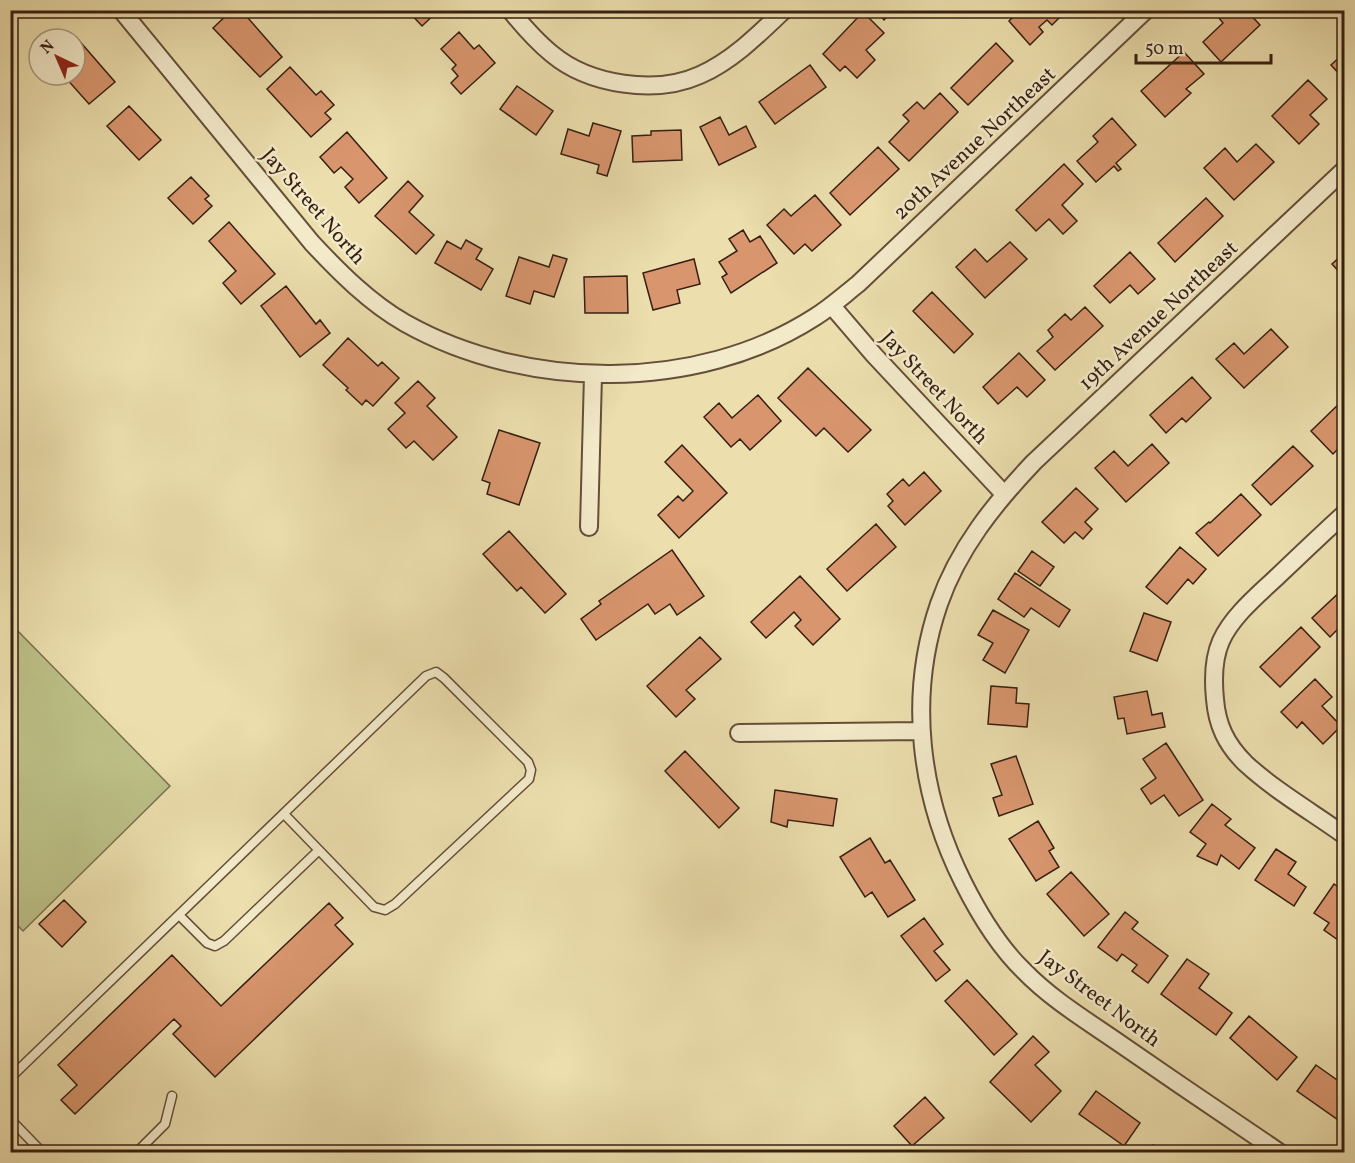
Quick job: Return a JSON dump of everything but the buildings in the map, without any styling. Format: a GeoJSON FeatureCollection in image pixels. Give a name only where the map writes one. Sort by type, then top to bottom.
{"type":"FeatureCollection","features":[{"type":"Feature","properties":{"kind":"street","name":"Jay Street North"},"geometry":{"type":"LineString","coordinates":[[121,10],[312,243],[345,277],[384,309],[406,323],[450,344],[522,366],[593,375],[647,373],[708,362],[769,341],[813,319],[832,306],[874,355],[1004,494],[985,518],[958,563],[939,603],[930,633],[922,684],[920,730],[928,789],[948,853],[977,910],[1008,954],[1025,973],[1073,1011],[1280,1152]]}},
{"type":"Feature","properties":{"kind":"street"},"geometry":{"type":"LineString","coordinates":[[510,10],[553,55],[588,75],[633,85],[659,86],[680,83],[719,65],[755,37],[784,10]]}},
{"type":"Feature","properties":{"kind":"street","name":"20th Avenue Northeast"},"geometry":{"type":"LineString","coordinates":[[832,306],[867,276],[1146,10]]}},
{"type":"Feature","properties":{"kind":"street","name":"19th Avenue Northeast"},"geometry":{"type":"LineString","coordinates":[[1004,494],[1034,462],[1344,170]]}},
{"type":"Feature","properties":{"kind":"street"},"geometry":{"type":"LineString","coordinates":[[589,526],[593,375]]}},
{"type":"Feature","properties":{"kind":"street"},"geometry":{"type":"LineString","coordinates":[[1344,514],[1247,605],[1222,639],[1215,658],[1213,680],[1216,716],[1222,733],[1231,747],[1245,763],[1344,835]]}},
{"type":"Feature","properties":{"kind":"street"},"geometry":{"type":"LineString","coordinates":[[739,733],[920,730]]}},
{"type":"Feature","properties":{"kind":"lane"},"geometry":{"type":"LineString","coordinates":[[10,1078],[426,676],[436,672],[444,678],[528,762],[531,770],[529,779],[395,904],[385,910],[374,907],[284,814]]}},
{"type":"Feature","properties":{"kind":"lane"},"geometry":{"type":"LineString","coordinates":[[179,915],[207,943],[215,946],[224,941],[319,850]]}},
{"type":"Feature","properties":{"kind":"lane"},"geometry":{"type":"LineString","coordinates":[[137,1152],[165,1124],[172,1096]]}},
{"type":"Feature","properties":{"kind":"lane"},"geometry":{"type":"LineString","coordinates":[[10,1119],[42,1152]]}},
{"type":"Feature","properties":{"kind":"green space"},"geometry":{"type":"Polygon","coordinates":[[[11,624],[170,786],[23,931],[10,918],[11,624]]]}}]}
